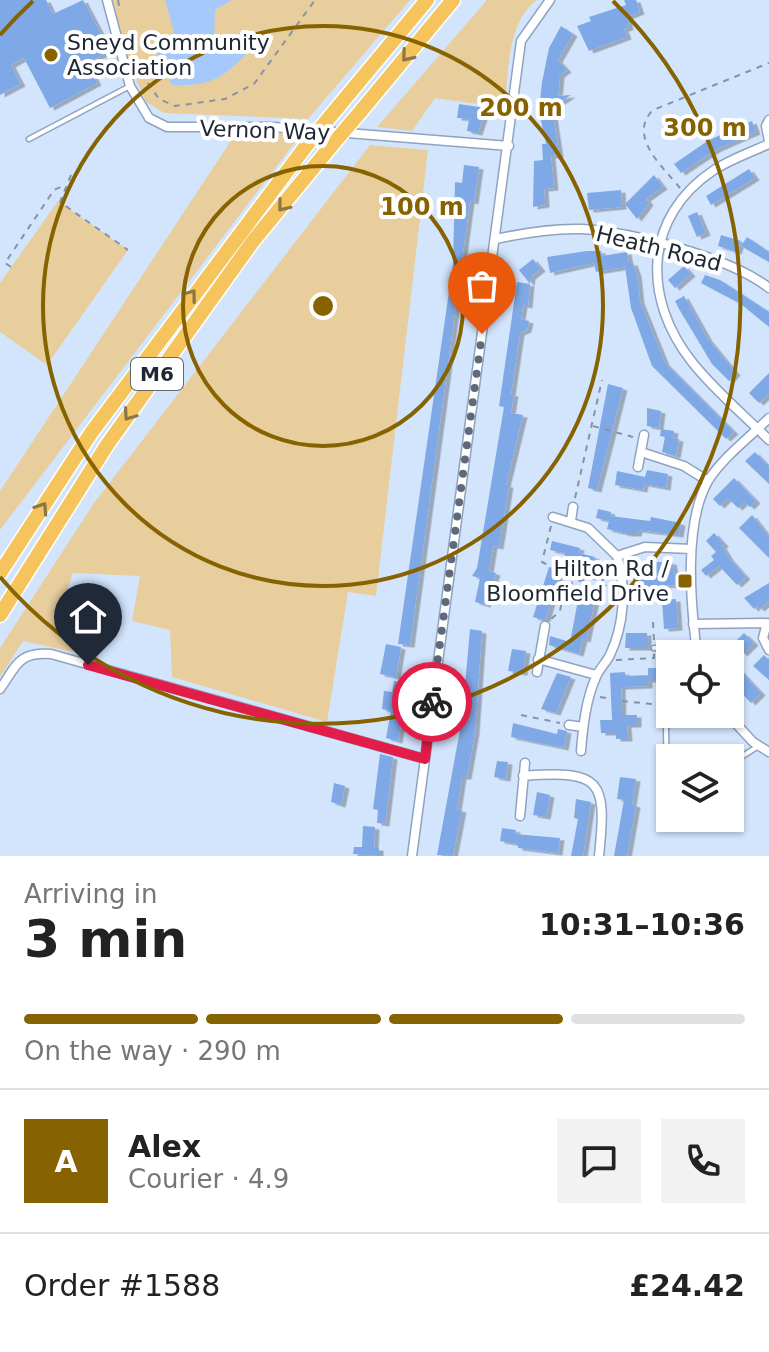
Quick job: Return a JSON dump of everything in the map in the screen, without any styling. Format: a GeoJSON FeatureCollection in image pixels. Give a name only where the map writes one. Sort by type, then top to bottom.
{"type":"FeatureCollection","features":[{"type":"Feature","properties":{"kind":"highway","name":"M6"},"geometry":{"type":"LineString","coordinates":[[0,573],[91,433],[309,142],[427,0]]}},
{"type":"Feature","properties":{"kind":"highway","name":"M6"},"geometry":{"type":"LineString","coordinates":[[0,615],[107,445],[253,241],[453,0]]}},
{"type":"Feature","properties":{"kind":"street","name":"Vernon Way"},"geometry":{"type":"LineString","coordinates":[[107,0],[130,86],[149,118],[167,127],[273,127],[509,146]]}},
{"type":"Feature","properties":{"kind":"street"},"geometry":{"type":"LineString","coordinates":[[412,856],[521,41],[549,0]]}},
{"type":"Feature","properties":{"kind":"street"},"geometry":{"type":"LineString","coordinates":[[769,120],[766,133],[769,142],[713,171],[686,194],[660,245],[655,274],[669,326],[705,377],[769,440]]}},
{"type":"Feature","properties":{"kind":"street","name":"Heath Road"},"geometry":{"type":"LineString","coordinates":[[496,239],[580,229],[613,233],[716,259],[769,288]]}},
{"type":"Feature","properties":{"kind":"street"},"geometry":{"type":"LineString","coordinates":[[695,640],[691,549],[708,481],[769,418]]}},
{"type":"Feature","properties":{"kind":"street"},"geometry":{"type":"LineString","coordinates":[[638,467],[644,438]]}},
{"type":"Feature","properties":{"kind":"street"},"geometry":{"type":"LineString","coordinates":[[641,452],[684,466],[708,481]]}},
{"type":"Feature","properties":{"kind":"street"},"geometry":{"type":"LineString","coordinates":[[571,521],[573,507]]}},
{"type":"Feature","properties":{"kind":"street"},"geometry":{"type":"LineString","coordinates":[[553,517],[571,521],[599,536],[617,556],[624,595],[620,622],[590,696],[581,751]]}},
{"type":"Feature","properties":{"kind":"street"},"geometry":{"type":"LineString","coordinates":[[617,556],[645,547],[691,549]]}},
{"type":"Feature","properties":{"kind":"street"},"geometry":{"type":"LineString","coordinates":[[693,624],[766,623],[763,638],[769,650]]}},
{"type":"Feature","properties":{"kind":"street"},"geometry":{"type":"LineString","coordinates":[[537,672],[545,626]]}},
{"type":"Feature","properties":{"kind":"street"},"geometry":{"type":"LineString","coordinates":[[0,689],[14,665],[32,653],[51,654],[425,759]]}},
{"type":"Feature","properties":{"kind":"street"},"geometry":{"type":"LineString","coordinates":[[538,659],[596,675]]}},
{"type":"Feature","properties":{"kind":"street"},"geometry":{"type":"LineString","coordinates":[[569,725],[583,727]]}},
{"type":"Feature","properties":{"kind":"street"},"geometry":{"type":"LineString","coordinates":[[741,728],[769,752]]}},
{"type":"Feature","properties":{"kind":"street"},"geometry":{"type":"LineString","coordinates":[[520,816],[525,763]]}},
{"type":"Feature","properties":{"kind":"street"},"geometry":{"type":"LineString","coordinates":[[523,776],[558,772],[591,783],[601,797],[604,811],[599,856]]}},
{"type":"Feature","properties":{"kind":"lane"},"geometry":{"type":"LineString","coordinates":[[29,139],[130,86]]}},
{"type":"Feature","properties":{"kind":"lane"},"geometry":{"type":"LineString","coordinates":[[744,755],[759,746]]}},
{"type":"Feature","properties":{"kind":"path"},"geometry":{"type":"LineString","coordinates":[[118,0],[120,14]]}},
{"type":"Feature","properties":{"kind":"path"},"geometry":{"type":"LineString","coordinates":[[129,56],[159,99],[175,106],[225,99],[254,84],[315,0]]}},
{"type":"Feature","properties":{"kind":"path"},"geometry":{"type":"LineString","coordinates":[[686,194],[646,143],[643,124],[646,117],[653,110],[769,63]]}},
{"type":"Feature","properties":{"kind":"path"},"geometry":{"type":"LineString","coordinates":[[71,175],[60,202],[128,250]]}},
{"type":"Feature","properties":{"kind":"path"},"geometry":{"type":"LineString","coordinates":[[11,267],[5,263],[54,190],[66,184]]}},
{"type":"Feature","properties":{"kind":"path"},"geometry":{"type":"LineString","coordinates":[[573,507],[602,380]]}},
{"type":"Feature","properties":{"kind":"path"},"geometry":{"type":"LineString","coordinates":[[592,425],[644,438]]}},
{"type":"Feature","properties":{"kind":"path"},"geometry":{"type":"LineString","coordinates":[[545,626],[560,611],[567,574],[542,562],[553,517]]}},
{"type":"Feature","properties":{"kind":"path"},"geometry":{"type":"LineString","coordinates":[[601,581],[621,570]]}},
{"type":"Feature","properties":{"kind":"path"},"geometry":{"type":"LineString","coordinates":[[565,585],[591,578],[601,581],[612,594],[624,595]]}},
{"type":"Feature","properties":{"kind":"path"},"geometry":{"type":"LineString","coordinates":[[607,660],[654,658],[653,622]]}},
{"type":"Feature","properties":{"kind":"path"},"geometry":{"type":"LineString","coordinates":[[590,696],[611,699]]}},
{"type":"Feature","properties":{"kind":"path"},"geometry":{"type":"LineString","coordinates":[[622,701],[656,705]]}},
{"type":"Feature","properties":{"kind":"path"},"geometry":{"type":"LineString","coordinates":[[521,715],[569,725]]}},
{"type":"Feature","properties":{"kind":"shaded area"},"geometry":{"type":"Polygon","coordinates":[[[111,0],[410,0],[308,119],[164,113],[146,102],[123,49],[111,0]]]}},
{"type":"Feature","properties":{"kind":"shaded area"},"geometry":{"type":"Polygon","coordinates":[[[487,0],[537,0],[527,9],[514,35],[505,108],[435,98],[412,131],[377,127],[487,0]]]}},
{"type":"Feature","properties":{"kind":"shaded area"},"geometry":{"type":"Polygon","coordinates":[[[238,130],[302,133],[0,530],[0,491],[238,130]]]}},
{"type":"Feature","properties":{"kind":"shaded area"},"geometry":{"type":"Polygon","coordinates":[[[370,145],[428,150],[376,596],[348,592],[327,722],[172,677],[170,630],[132,621],[140,576],[73,573],[67,590],[89,597],[73,652],[23,641],[0,677],[0,648],[94,503],[370,145]]]}},
{"type":"Feature","properties":{"kind":"shaded area"},"geometry":{"type":"Polygon","coordinates":[[[58,201],[128,250],[47,365],[0,332],[0,283],[58,201]]]}},
{"type":"Feature","properties":{"kind":"water"},"geometry":{"type":"Polygon","coordinates":[[[165,0],[232,0],[215,10],[214,44],[246,39],[251,49],[216,78],[197,84],[172,85],[153,46],[174,32],[165,0]]]}},
{"type":"Feature","properties":{"kind":"building","name":"Sneyd Community Association"},"geometry":{"type":"Polygon","coordinates":[[[0,0],[46,0],[53,14],[83,0],[110,51],[86,63],[97,83],[50,108],[24,58],[11,65],[21,84],[0,95],[0,0]]]}},
{"type":"Feature","properties":{"kind":"building"},"geometry":{"type":"Polygon","coordinates":[[[624,0],[636,0],[640,12],[627,17],[629,28],[624,29],[627,37],[589,51],[577,26],[591,21],[589,17],[626,5],[624,0]]]}},
{"type":"Feature","properties":{"kind":"building"},"geometry":{"type":"Polygon","coordinates":[[[561,26],[573,34],[558,60],[567,70],[560,75],[558,96],[571,95],[552,108],[559,155],[551,156],[554,188],[544,189],[545,205],[533,207],[534,161],[543,160],[542,144],[546,144],[539,111],[542,82],[549,48],[561,26]]]}},
{"type":"Feature","properties":{"kind":"building"},"geometry":{"type":"Polygon","coordinates":[[[459,104],[486,108],[478,133],[467,131],[469,119],[457,118],[459,104]]]}},
{"type":"Feature","properties":{"kind":"building"},"geometry":{"type":"Polygon","coordinates":[[[752,121],[756,132],[717,149],[681,173],[674,164],[709,140],[752,121]]]}},
{"type":"Feature","properties":{"kind":"building"},"geometry":{"type":"Polygon","coordinates":[[[464,165],[479,167],[474,202],[470,201],[410,645],[398,644],[453,264],[455,182],[462,183],[464,165]]]}},
{"type":"Feature","properties":{"kind":"building"},"geometry":{"type":"Polygon","coordinates":[[[749,169],[755,178],[711,205],[706,196],[749,169]]]}},
{"type":"Feature","properties":{"kind":"building"},"geometry":{"type":"Polygon","coordinates":[[[654,175],[663,187],[646,199],[649,203],[637,219],[625,204],[654,175]]]}},
{"type":"Feature","properties":{"kind":"building"},"geometry":{"type":"Polygon","coordinates":[[[621,190],[622,207],[589,210],[587,193],[621,190]]]}},
{"type":"Feature","properties":{"kind":"building"},"geometry":{"type":"Polygon","coordinates":[[[697,212],[706,233],[697,237],[688,216],[697,212]]]}},
{"type":"Feature","properties":{"kind":"building"},"geometry":{"type":"Polygon","coordinates":[[[721,235],[741,241],[737,252],[718,246],[721,235]]]}},
{"type":"Feature","properties":{"kind":"building"},"geometry":{"type":"Polygon","coordinates":[[[747,237],[769,252],[769,262],[741,246],[747,237]]]}},
{"type":"Feature","properties":{"kind":"building"},"geometry":{"type":"Polygon","coordinates":[[[601,251],[602,256],[627,252],[629,263],[633,263],[637,274],[640,301],[665,363],[734,432],[726,439],[652,366],[631,308],[625,267],[596,272],[594,263],[550,273],[547,257],[601,251]]]}},
{"type":"Feature","properties":{"kind":"building"},"geometry":{"type":"Polygon","coordinates":[[[533,259],[541,269],[531,277],[530,284],[519,270],[533,259]]]}},
{"type":"Feature","properties":{"kind":"building"},"geometry":{"type":"Polygon","coordinates":[[[684,266],[691,274],[675,288],[668,280],[684,266]]]}},
{"type":"Feature","properties":{"kind":"building"},"geometry":{"type":"Polygon","coordinates":[[[705,275],[720,280],[769,312],[769,327],[741,304],[701,283],[705,275]]]}},
{"type":"Feature","properties":{"kind":"building"},"geometry":{"type":"Polygon","coordinates":[[[517,282],[530,284],[528,306],[523,305],[521,319],[529,321],[527,330],[520,333],[511,394],[514,394],[511,413],[523,415],[506,485],[509,485],[499,547],[493,546],[489,571],[496,573],[486,605],[475,602],[480,578],[472,576],[477,568],[504,407],[499,406],[517,282]]]}},
{"type":"Feature","properties":{"kind":"building"},"geometry":{"type":"Polygon","coordinates":[[[684,296],[708,339],[736,373],[729,381],[712,364],[679,309],[675,301],[684,296]]]}},
{"type":"Feature","properties":{"kind":"building"},"geometry":{"type":"Polygon","coordinates":[[[769,373],[769,394],[759,403],[749,393],[769,373]]]}},
{"type":"Feature","properties":{"kind":"building"},"geometry":{"type":"Polygon","coordinates":[[[608,384],[623,388],[597,490],[588,488],[608,384]]]}},
{"type":"Feature","properties":{"kind":"building"},"geometry":{"type":"Polygon","coordinates":[[[647,408],[661,411],[659,428],[647,426],[647,408]]]}},
{"type":"Feature","properties":{"kind":"building"},"geometry":{"type":"Polygon","coordinates":[[[661,429],[674,431],[673,438],[679,439],[676,456],[662,452],[665,437],[660,436],[661,429]]]}},
{"type":"Feature","properties":{"kind":"building"},"geometry":{"type":"Polygon","coordinates":[[[755,452],[769,467],[769,484],[745,461],[755,452]]]}},
{"type":"Feature","properties":{"kind":"building"},"geometry":{"type":"Polygon","coordinates":[[[647,470],[668,474],[666,488],[644,484],[643,490],[615,485],[617,471],[645,477],[647,470]]]}},
{"type":"Feature","properties":{"kind":"building"},"geometry":{"type":"Polygon","coordinates":[[[734,478],[756,501],[750,507],[744,502],[738,508],[728,498],[720,506],[713,499],[734,478]]]}},
{"type":"Feature","properties":{"kind":"building"},"geometry":{"type":"Polygon","coordinates":[[[598,509],[611,512],[609,519],[610,516],[650,521],[651,517],[681,523],[679,535],[638,530],[637,534],[628,534],[607,529],[609,521],[596,518],[598,509]]]}},
{"type":"Feature","properties":{"kind":"building"},"geometry":{"type":"Polygon","coordinates":[[[752,515],[769,537],[769,558],[739,528],[752,515]]]}},
{"type":"Feature","properties":{"kind":"building"},"geometry":{"type":"Polygon","coordinates":[[[714,533],[724,544],[722,546],[729,558],[746,577],[737,585],[719,566],[706,576],[701,570],[714,560],[711,556],[716,552],[706,541],[714,533]]]}},
{"type":"Feature","properties":{"kind":"building"},"geometry":{"type":"Polygon","coordinates":[[[552,541],[580,548],[579,553],[595,557],[594,563],[606,566],[604,574],[592,571],[593,566],[592,569],[563,562],[565,553],[550,550],[552,541]]]}},
{"type":"Feature","properties":{"kind":"building"},"geometry":{"type":"Polygon","coordinates":[[[652,562],[672,562],[677,585],[634,587],[633,573],[648,572],[652,569],[652,562]]]}},
{"type":"Feature","properties":{"kind":"building"},"geometry":{"type":"Polygon","coordinates":[[[549,567],[560,570],[546,619],[542,620],[533,617],[549,567]]]}},
{"type":"Feature","properties":{"kind":"building"},"geometry":{"type":"Polygon","coordinates":[[[769,583],[769,601],[760,609],[757,606],[754,609],[744,598],[769,583]]]}},
{"type":"Feature","properties":{"kind":"building"},"geometry":{"type":"Polygon","coordinates":[[[586,589],[597,592],[586,640],[583,639],[579,654],[549,645],[550,636],[570,642],[578,600],[583,602],[586,589]]]}},
{"type":"Feature","properties":{"kind":"building"},"geometry":{"type":"Polygon","coordinates":[[[676,599],[678,628],[664,629],[662,600],[676,599]]]}},
{"type":"Feature","properties":{"kind":"building"},"geometry":{"type":"Polygon","coordinates":[[[470,629],[482,631],[475,732],[467,777],[462,777],[457,809],[462,810],[453,856],[437,855],[462,719],[470,629]]]}},
{"type":"Feature","properties":{"kind":"building"},"geometry":{"type":"Polygon","coordinates":[[[626,633],[647,633],[647,648],[625,648],[626,633]]]}},
{"type":"Feature","properties":{"kind":"building"},"geometry":{"type":"Polygon","coordinates":[[[744,633],[754,643],[744,653],[744,640],[737,640],[744,633]]]}},
{"type":"Feature","properties":{"kind":"building"},"geometry":{"type":"Polygon","coordinates":[[[386,644],[401,647],[396,677],[380,674],[386,644]]]}},
{"type":"Feature","properties":{"kind":"building"},"geometry":{"type":"Polygon","coordinates":[[[512,649],[526,651],[523,673],[508,671],[512,649]]]}},
{"type":"Feature","properties":{"kind":"building"},"geometry":{"type":"Polygon","coordinates":[[[764,655],[769,660],[769,680],[753,666],[764,655]]]}},
{"type":"Feature","properties":{"kind":"building"},"geometry":{"type":"Polygon","coordinates":[[[648,668],[656,668],[656,680],[648,680],[648,668]]]}},
{"type":"Feature","properties":{"kind":"building"},"geometry":{"type":"Polygon","coordinates":[[[625,672],[625,676],[648,675],[648,686],[621,687],[622,715],[637,715],[637,725],[627,725],[628,739],[616,739],[616,733],[601,733],[600,720],[612,720],[610,673],[625,672]]]}},
{"type":"Feature","properties":{"kind":"building"},"geometry":{"type":"Polygon","coordinates":[[[557,673],[571,677],[556,713],[541,709],[557,673]]]}},
{"type":"Feature","properties":{"kind":"building"},"geometry":{"type":"Polygon","coordinates":[[[744,675],[761,693],[751,703],[744,696],[744,675]]]}},
{"type":"Feature","properties":{"kind":"building"},"geometry":{"type":"Polygon","coordinates":[[[394,681],[408,683],[398,741],[386,738],[391,711],[382,709],[384,691],[392,692],[394,681]]]}},
{"type":"Feature","properties":{"kind":"building"},"geometry":{"type":"Polygon","coordinates":[[[513,723],[557,734],[558,729],[567,731],[564,748],[511,737],[513,723]]]}},
{"type":"Feature","properties":{"kind":"building"},"geometry":{"type":"Polygon","coordinates":[[[380,754],[393,757],[385,824],[377,823],[378,810],[373,809],[380,754]]]}},
{"type":"Feature","properties":{"kind":"building"},"geometry":{"type":"Polygon","coordinates":[[[497,761],[508,762],[506,779],[494,777],[497,761]]]}},
{"type":"Feature","properties":{"kind":"building"},"geometry":{"type":"Polygon","coordinates":[[[620,777],[636,779],[632,804],[636,805],[627,856],[614,856],[624,800],[617,799],[620,777]]]}},
{"type":"Feature","properties":{"kind":"building"},"geometry":{"type":"Polygon","coordinates":[[[334,783],[345,786],[341,805],[331,802],[334,783]]]}},
{"type":"Feature","properties":{"kind":"building"},"geometry":{"type":"Polygon","coordinates":[[[537,792],[550,795],[546,817],[533,815],[537,792]]]}},
{"type":"Feature","properties":{"kind":"building"},"geometry":{"type":"Polygon","coordinates":[[[576,799],[591,802],[583,856],[571,856],[578,819],[574,818],[576,799]]]}},
{"type":"Feature","properties":{"kind":"building"},"geometry":{"type":"Polygon","coordinates":[[[363,826],[375,827],[374,848],[379,848],[379,856],[353,854],[354,847],[362,847],[363,826]]]}},
{"type":"Feature","properties":{"kind":"building"},"geometry":{"type":"Polygon","coordinates":[[[502,828],[516,830],[515,834],[560,838],[558,853],[518,848],[518,844],[500,841],[502,828]]]}},
{"type":"Feature","properties":{"kind":"way so far"},"geometry":{"type":"LineString","coordinates":[[432,702],[482,334]]}},
{"type":"Feature","properties":{"kind":"place","name":"Sneyd Community Association"},"geometry":{"type":"Point","coordinates":[51,55]}},
{"type":"Feature","properties":{"kind":"place","name":"Hilton Rd / Bloomfield Drive"},"geometry":{"type":"Point","coordinates":[685,581]}},
{"type":"Feature","properties":{"kind":"route"},"geometry":{"type":"LineString","coordinates":[[88,665],[425,759],[432,702]]}}]}
